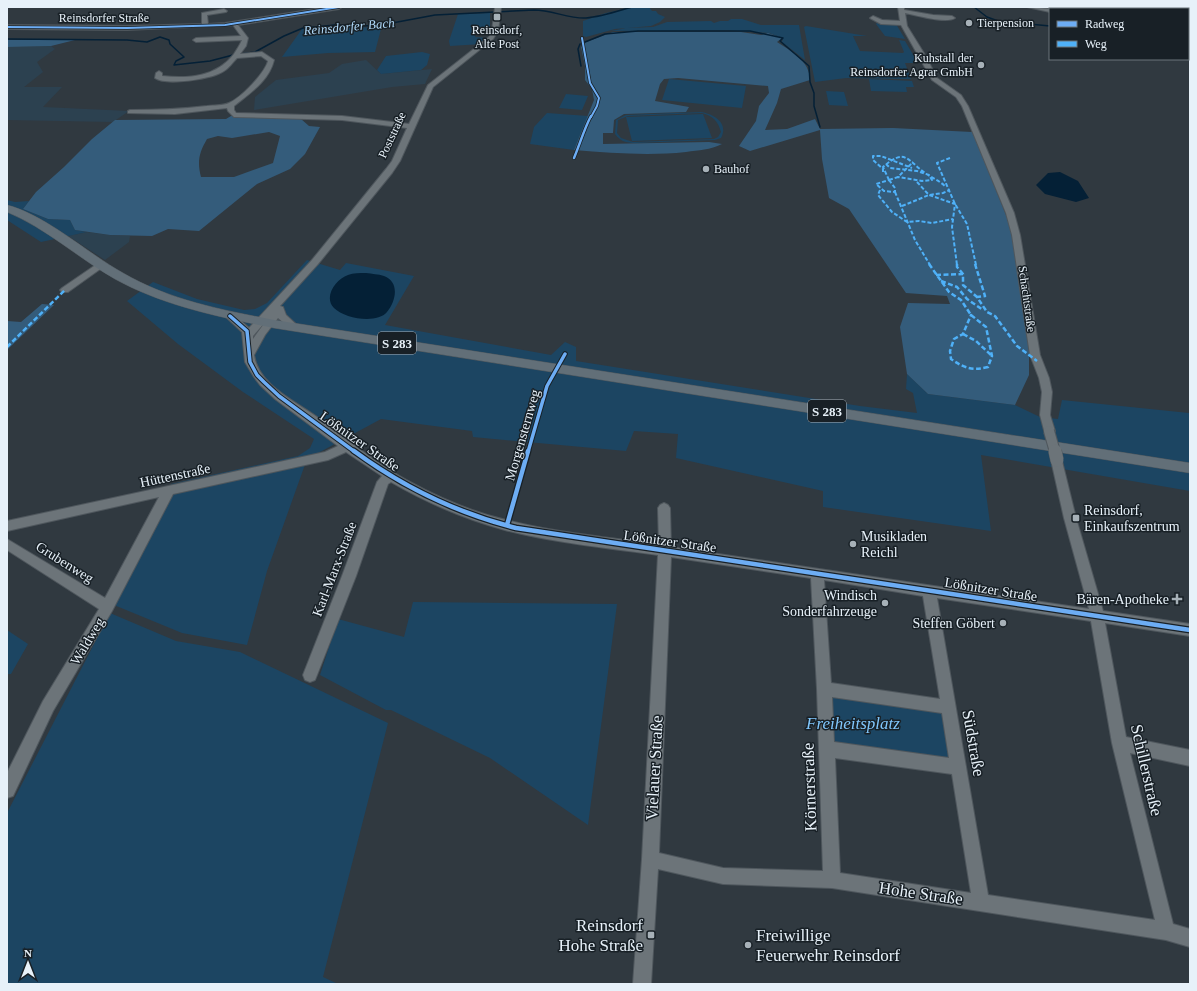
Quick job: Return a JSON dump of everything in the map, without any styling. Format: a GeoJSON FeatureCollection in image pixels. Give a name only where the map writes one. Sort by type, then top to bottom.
{"type":"FeatureCollection","features":[{"type":"Feature","properties":{"kind":"main road","name":"S 283"},"geometry":{"type":"LineString","coordinates":[[7,208],[54,232],[100,265],[138,285],[200,309],[230,316],[1190,468]]}},
{"type":"Feature","properties":{"kind":"street","name":"Reinsdorfer Straße"},"geometry":{"type":"LineString","coordinates":[[7,27],[127,28],[203,26],[235,24],[339,7]]}},
{"type":"Feature","properties":{"kind":"street"},"geometry":{"type":"LineString","coordinates":[[1030,7],[1049,10]]}},
{"type":"Feature","properties":{"kind":"street"},"geometry":{"type":"LineString","coordinates":[[902,9],[926,16],[952,18]]}},
{"type":"Feature","properties":{"kind":"street","name":"Schachtstraße"},"geometry":{"type":"LineString","coordinates":[[902,9],[903,23],[934,79],[959,96],[965,106],[1010,212],[1021,258],[1035,355],[1044,378],[1047,392],[1045,415],[1070,518],[1096,615]]}},
{"type":"Feature","properties":{"kind":"street","name":"Poststraße"},"geometry":{"type":"LineString","coordinates":[[263,322],[396,161],[430,86],[491,38],[495,31],[497,10]]}},
{"type":"Feature","properties":{"kind":"street"},"geometry":{"type":"LineString","coordinates":[[203,26],[204,14],[224,11]]}},
{"type":"Feature","properties":{"kind":"street"},"geometry":{"type":"LineString","coordinates":[[873,18],[881,22],[903,23]]}},
{"type":"Feature","properties":{"kind":"street"},"geometry":{"type":"LineString","coordinates":[[159,73],[158,78],[170,79],[210,74],[222,70],[237,55],[244,44],[245,38],[235,24]]}},
{"type":"Feature","properties":{"kind":"street"},"geometry":{"type":"LineString","coordinates":[[196,40],[245,38]]}},
{"type":"Feature","properties":{"kind":"street"},"geometry":{"type":"LineString","coordinates":[[130,112],[175,112],[231,106],[257,84],[270,66],[271,60],[262,54],[237,55]]}},
{"type":"Feature","properties":{"kind":"street"},"geometry":{"type":"LineString","coordinates":[[231,106],[230,110],[234,115],[342,118],[412,126]]}},
{"type":"Feature","properties":{"kind":"street"},"geometry":{"type":"LineString","coordinates":[[65,290],[100,265]]}},
{"type":"Feature","properties":{"kind":"street","name":"Poststraße"},"geometry":{"type":"LineString","coordinates":[[263,322],[280,309],[287,294]]}},
{"type":"Feature","properties":{"kind":"street"},"geometry":{"type":"LineString","coordinates":[[280,309],[282,316],[294,327]]}},
{"type":"Feature","properties":{"kind":"street"},"geometry":{"type":"LineString","coordinates":[[230,316],[244,327],[248,336],[263,322]]}},
{"type":"Feature","properties":{"kind":"street"},"geometry":{"type":"LineString","coordinates":[[249,355],[263,322]]}},
{"type":"Feature","properties":{"kind":"street","name":"Lößnitzer Straße"},"geometry":{"type":"LineString","coordinates":[[248,336],[249,355],[252,366],[264,383],[347,446],[390,476],[426,496],[454,508],[507,525],[560,535],[1190,630]]}},
{"type":"Feature","properties":{"kind":"street","name":"Hüttenstraße"},"geometry":{"type":"LineString","coordinates":[[7,526],[328,456],[347,446]]}},
{"type":"Feature","properties":{"kind":"street","name":"Karl-Marx-Straße"},"geometry":{"type":"LineString","coordinates":[[310,675],[349,576],[383,482],[390,476]]}},
{"type":"Feature","properties":{"kind":"street","name":"Waldweg"},"geometry":{"type":"LineString","coordinates":[[7,790],[48,706],[107,607],[168,492]]}},
{"type":"Feature","properties":{"kind":"street","name":"Vielauer Straße"},"geometry":{"type":"LineString","coordinates":[[642,984],[650,859],[665,551],[664,508]]}},
{"type":"Feature","properties":{"kind":"street","name":"Grubenweg"},"geometry":{"type":"LineString","coordinates":[[7,544],[107,607]]}},
{"type":"Feature","properties":{"kind":"street","name":"Körnerstraße"},"geometry":{"type":"LineString","coordinates":[[817,574],[824,688],[832,880]]}},
{"type":"Feature","properties":{"kind":"street","name":"Südstraße"},"geometry":{"type":"LineString","coordinates":[[929,591],[981,902]]}},
{"type":"Feature","properties":{"kind":"street","name":"Schillerstraße"},"geometry":{"type":"LineString","coordinates":[[1096,615],[1120,743],[1166,931]]}},
{"type":"Feature","properties":{"kind":"street"},"geometry":{"type":"LineString","coordinates":[[824,688],[948,707]]}},
{"type":"Feature","properties":{"kind":"street"},"geometry":{"type":"LineString","coordinates":[[1120,743],[1190,758]]}},
{"type":"Feature","properties":{"kind":"street"},"geometry":{"type":"LineString","coordinates":[[827,750],[959,767]]}},
{"type":"Feature","properties":{"kind":"street","name":"Hohe Straße"},"geometry":{"type":"LineString","coordinates":[[650,859],[723,876],[832,880],[1166,931],[1190,938]]}},
{"type":"Feature","properties":{"kind":"shaded area"},"geometry":{"type":"Polygon","coordinates":[[[613,32],[741,32],[761,35],[768,33],[782,38],[777,42],[799,57],[807,67],[810,80],[781,89],[777,103],[765,130],[787,129],[815,119],[820,129],[893,128],[972,132],[980,145],[987,168],[1014,235],[1029,342],[1029,375],[1015,405],[928,394],[907,374],[900,327],[908,303],[950,304],[947,296],[906,293],[849,209],[829,198],[822,159],[820,130],[750,151],[739,146],[756,121],[759,106],[769,93],[768,86],[678,78],[664,79],[660,84],[655,101],[689,107],[686,112],[624,114],[614,120],[613,133],[603,133],[603,144],[709,142],[722,144],[713,148],[658,154],[574,150],[594,100],[592,89],[585,80],[585,66],[581,47],[586,42],[613,32]]]}},
{"type":"Feature","properties":{"kind":"shaded area"},"geometry":{"type":"Polygon","coordinates":[[[7,40],[75,40],[51,46],[7,47],[7,40]]]}},
{"type":"Feature","properties":{"kind":"shaded area"},"geometry":{"type":"Polygon","coordinates":[[[51,46],[55,49],[37,62],[43,72],[24,87],[62,87],[43,107],[129,111],[113,122],[7,120],[7,47],[51,46]]]}},
{"type":"Feature","properties":{"kind":"shaded area"},"geometry":{"type":"Polygon","coordinates":[[[366,60],[381,74],[432,69],[425,84],[392,87],[254,110],[255,97],[276,80],[329,73],[342,64],[366,60]]]}},
{"type":"Feature","properties":{"kind":"shaded area"},"geometry":{"type":"Polygon","coordinates":[[[231,116],[301,119],[309,126],[320,127],[305,154],[290,169],[257,184],[199,231],[168,229],[152,236],[110,235],[75,230],[70,220],[48,219],[23,209],[36,192],[92,139],[115,120],[226,119],[231,116]],[[269,132],[232,138],[218,136],[207,139],[200,157],[199,166],[201,177],[234,177],[273,163],[280,136],[269,132]]]}},
{"type":"Feature","properties":{"kind":"shaded area"},"geometry":{"type":"Polygon","coordinates":[[[1060,172],[1078,181],[1089,198],[1076,202],[1045,194],[1036,185],[1048,173],[1060,172]]]}},
{"type":"Feature","properties":{"kind":"shaded area"},"geometry":{"type":"Polygon","coordinates":[[[87,232],[130,236],[129,242],[105,260],[68,236],[87,232]]]}},
{"type":"Feature","properties":{"kind":"shaded area"},"geometry":{"type":"Polygon","coordinates":[[[354,273],[384,276],[392,283],[395,292],[393,303],[390,308],[382,316],[369,319],[361,319],[339,312],[331,304],[330,299],[330,294],[335,284],[348,275],[354,273]]]}},
{"type":"Feature","properties":{"kind":"shaded area"},"geometry":{"type":"Polygon","coordinates":[[[42,304],[54,305],[7,350],[7,321],[21,322],[42,304]]]}},
{"type":"Feature","properties":{"kind":"green space"},"geometry":{"type":"Polygon","coordinates":[[[636,7],[649,7],[652,11],[656,11],[658,14],[665,17],[660,22],[651,26],[615,29],[586,37],[583,36],[583,21],[606,13],[636,7]]]}},
{"type":"Feature","properties":{"kind":"green space"},"geometry":{"type":"Polygon","coordinates":[[[490,13],[490,31],[477,31],[475,37],[487,38],[482,44],[450,46],[449,41],[458,14],[490,13]]]}},
{"type":"Feature","properties":{"kind":"green space"},"geometry":{"type":"Polygon","coordinates":[[[731,19],[742,19],[761,25],[799,25],[805,60],[782,42],[783,38],[769,33],[728,30],[611,31],[627,28],[653,27],[667,22],[711,21],[714,23],[728,21],[731,19]]]}},
{"type":"Feature","properties":{"kind":"green space"},"geometry":{"type":"Polygon","coordinates":[[[878,22],[896,24],[905,39],[885,36],[876,24],[878,22]]]}},
{"type":"Feature","properties":{"kind":"green space"},"geometry":{"type":"Polygon","coordinates":[[[350,26],[381,29],[375,52],[328,53],[282,57],[302,29],[350,26]]]}},
{"type":"Feature","properties":{"kind":"green space"},"geometry":{"type":"Polygon","coordinates":[[[806,26],[867,36],[853,36],[860,51],[903,53],[904,52],[899,40],[905,41],[918,63],[905,63],[911,79],[846,78],[815,82],[804,27],[806,26]]]}},
{"type":"Feature","properties":{"kind":"green space"},"geometry":{"type":"Polygon","coordinates":[[[422,52],[430,54],[427,65],[421,70],[381,74],[377,70],[386,56],[422,52]]]}},
{"type":"Feature","properties":{"kind":"green space"},"geometry":{"type":"Polygon","coordinates":[[[669,79],[746,86],[742,108],[662,100],[669,79]]]}},
{"type":"Feature","properties":{"kind":"green space"},"geometry":{"type":"Polygon","coordinates":[[[869,79],[912,81],[914,87],[906,87],[907,92],[871,91],[869,79]]]}},
{"type":"Feature","properties":{"kind":"green space"},"geometry":{"type":"Polygon","coordinates":[[[826,91],[844,92],[848,106],[829,105],[826,91]]]}},
{"type":"Feature","properties":{"kind":"green space"},"geometry":{"type":"Polygon","coordinates":[[[566,94],[588,96],[582,110],[559,108],[566,94]]]}},
{"type":"Feature","properties":{"kind":"green space"},"geometry":{"type":"Polygon","coordinates":[[[701,112],[711,115],[719,120],[722,124],[723,133],[721,138],[715,140],[629,143],[621,140],[615,134],[616,120],[626,115],[701,112]],[[706,114],[628,116],[618,120],[617,133],[621,138],[633,142],[714,139],[718,137],[721,132],[720,128],[712,117],[706,114]]]}},
{"type":"Feature","properties":{"kind":"green space"},"geometry":{"type":"Polygon","coordinates":[[[547,113],[588,116],[574,150],[530,144],[534,127],[547,113]]]}},
{"type":"Feature","properties":{"kind":"green space"},"geometry":{"type":"Polygon","coordinates":[[[703,114],[712,138],[632,141],[626,117],[703,114]]]}},
{"type":"Feature","properties":{"kind":"green space"},"geometry":{"type":"Polygon","coordinates":[[[7,200],[15,202],[29,201],[23,209],[48,219],[70,220],[75,230],[87,232],[41,242],[7,220],[7,200]]]}},
{"type":"Feature","properties":{"kind":"green space"},"geometry":{"type":"Polygon","coordinates":[[[307,260],[340,270],[346,263],[414,276],[385,325],[551,355],[565,342],[576,347],[576,361],[860,406],[917,413],[913,393],[906,389],[907,374],[928,394],[1015,405],[1040,417],[1058,419],[1062,400],[1189,413],[1190,491],[981,455],[991,531],[823,507],[823,491],[676,458],[678,434],[634,431],[626,451],[473,437],[472,431],[381,419],[307,459],[267,571],[247,645],[182,633],[114,605],[168,499],[171,484],[298,456],[310,448],[314,439],[243,392],[178,344],[127,301],[153,282],[197,299],[244,310],[255,309],[267,303],[307,260]]]}},
{"type":"Feature","properties":{"kind":"green space"},"geometry":{"type":"Polygon","coordinates":[[[413,602],[617,604],[588,825],[490,758],[391,710],[386,710],[320,675],[338,619],[404,637],[413,602]]]}},
{"type":"Feature","properties":{"kind":"green space"},"geometry":{"type":"Polygon","coordinates":[[[110,613],[176,641],[240,652],[388,723],[323,977],[338,984],[7,984],[7,813],[110,613]]]}},
{"type":"Feature","properties":{"kind":"green space"},"geometry":{"type":"Polygon","coordinates":[[[7,630],[28,644],[11,674],[7,674],[7,630]]]}},
{"type":"Feature","properties":{"kind":"green space","name":"Freiheitsplatz"},"geometry":{"type":"Polygon","coordinates":[[[828,695],[937,710],[942,713],[944,717],[951,756],[945,760],[832,746],[828,695]]]}},
{"type":"Feature","properties":{"kind":"waterway","name":"Reinsdorfer Bach"},"geometry":{"type":"LineString","coordinates":[[7,39],[127,40],[147,42],[160,37],[169,40],[170,44],[184,57],[176,61],[174,65],[210,61],[233,55],[255,52],[284,36],[303,28],[335,25],[376,26],[435,15],[534,10],[586,18],[632,7]]}},
{"type":"Feature","properties":{"kind":"waterway","name":"Reinsdorfer Bach"},"geometry":{"type":"LineString","coordinates":[[851,7],[878,7]]}},
{"type":"Feature","properties":{"kind":"waterway","name":"Reinsdorfer Bach"},"geometry":{"type":"LineString","coordinates":[[974,7],[987,17],[998,21],[1049,26]]}},
{"type":"Feature","properties":{"kind":"waterway"},"geometry":{"type":"LineString","coordinates":[[585,42],[605,34],[638,31],[750,31],[783,38],[780,41],[809,66],[810,82],[814,93],[814,106],[820,127]]}},
{"type":"Feature","properties":{"kind":"waterway"},"geometry":{"type":"LineString","coordinates":[[580,44],[578,49],[581,66]]}},
{"type":"Feature","properties":{"kind":"marked path"},"geometry":{"type":"LineString","coordinates":[[883,172],[883,169],[873,160],[873,156],[881,156],[912,168]]}},
{"type":"Feature","properties":{"kind":"marked path"},"geometry":{"type":"LineString","coordinates":[[913,162],[898,177],[876,184],[884,191],[895,192],[895,188],[889,179],[883,167],[894,158],[902,156],[911,160],[925,173],[946,187]]}},
{"type":"Feature","properties":{"kind":"marked path"},"geometry":{"type":"LineString","coordinates":[[950,158],[937,163],[955,204],[967,224],[973,256],[985,296],[977,297],[987,312],[995,316],[1017,346],[1037,361]]}},
{"type":"Feature","properties":{"kind":"marked path"},"geometry":{"type":"LineString","coordinates":[[886,164],[890,168],[917,171],[929,175],[932,180],[918,181],[898,177]]}},
{"type":"Feature","properties":{"kind":"marked path"},"geometry":{"type":"LineString","coordinates":[[917,182],[929,195],[955,204],[952,227],[957,267],[963,274],[963,285],[977,297]]}},
{"type":"Feature","properties":{"kind":"marked path"},"geometry":{"type":"LineString","coordinates":[[880,190],[878,195],[892,212],[907,222],[919,221],[932,223],[953,219]]}},
{"type":"Feature","properties":{"kind":"marked path"},"geometry":{"type":"LineString","coordinates":[[902,206],[929,195],[943,193],[950,190]]}},
{"type":"Feature","properties":{"kind":"marked path"},"geometry":{"type":"LineString","coordinates":[[895,192],[915,240],[936,275],[949,292],[961,300],[971,315],[986,327],[992,356],[988,367],[972,370],[961,366],[951,359],[950,351],[954,339],[963,334],[971,315]]}},
{"type":"Feature","properties":{"kind":"marked path"},"geometry":{"type":"LineString","coordinates":[[936,275],[963,274]]}},
{"type":"Feature","properties":{"kind":"marked path"},"geometry":{"type":"LineString","coordinates":[[941,281],[957,287],[967,299],[983,310]]}},
{"type":"Feature","properties":{"kind":"marked path"},"geometry":{"type":"LineString","coordinates":[[7,347],[65,290]]}},
{"type":"Feature","properties":{"kind":"marked path"},"geometry":{"type":"LineString","coordinates":[[963,334],[976,341],[992,356]]}},
{"type":"Feature","properties":{"kind":"cycle path"},"geometry":{"type":"LineString","coordinates":[[7,27],[127,28],[225,25],[339,7]]}},
{"type":"Feature","properties":{"kind":"cycle path"},"geometry":{"type":"LineString","coordinates":[[574,158],[581,143],[586,125],[597,106],[599,98],[590,83],[582,38]]}},
{"type":"Feature","properties":{"kind":"cycle path"},"geometry":{"type":"LineString","coordinates":[[230,316],[247,331],[250,362],[257,375],[271,390],[380,470],[428,497],[479,517],[516,528],[551,534],[1190,630]]}},
{"type":"Feature","properties":{"kind":"cycle path","name":"Morgensternweg"},"geometry":{"type":"LineString","coordinates":[[507,525],[547,386],[565,354]]}},
{"type":"Feature","properties":{"kind":"place","name":"Reinsdorf, Alte Post"},"geometry":{"type":"Point","coordinates":[497,17]}},
{"type":"Feature","properties":{"kind":"place","name":"Tierpension"},"geometry":{"type":"Point","coordinates":[969,23]}},
{"type":"Feature","properties":{"kind":"place","name":"Kuhstall der Reinsdorfer Agrar GmbH"},"geometry":{"type":"Point","coordinates":[981,65]}},
{"type":"Feature","properties":{"kind":"place","name":"Bauhof"},"geometry":{"type":"Point","coordinates":[706,169]}},
{"type":"Feature","properties":{"kind":"place","name":"Reinsdorf, Einkaufszentrum"},"geometry":{"type":"Point","coordinates":[1076,518]}},
{"type":"Feature","properties":{"kind":"place","name":"Musikladen Reichl"},"geometry":{"type":"Point","coordinates":[853,544]}},
{"type":"Feature","properties":{"kind":"place","name":"Bären-Apotheke"},"geometry":{"type":"Point","coordinates":[1177,599]}},
{"type":"Feature","properties":{"kind":"place","name":"Windisch Sonderfahrzeuge"},"geometry":{"type":"Point","coordinates":[885,603]}},
{"type":"Feature","properties":{"kind":"place","name":"Steffen Göbert"},"geometry":{"type":"Point","coordinates":[1003,623]}},
{"type":"Feature","properties":{"kind":"place","name":"Reinsdorf Hohe Straße"},"geometry":{"type":"Point","coordinates":[651,935]}},
{"type":"Feature","properties":{"kind":"place","name":"Freiwillige Feuerwehr Reinsdorf"},"geometry":{"type":"Point","coordinates":[748,945]}}]}
